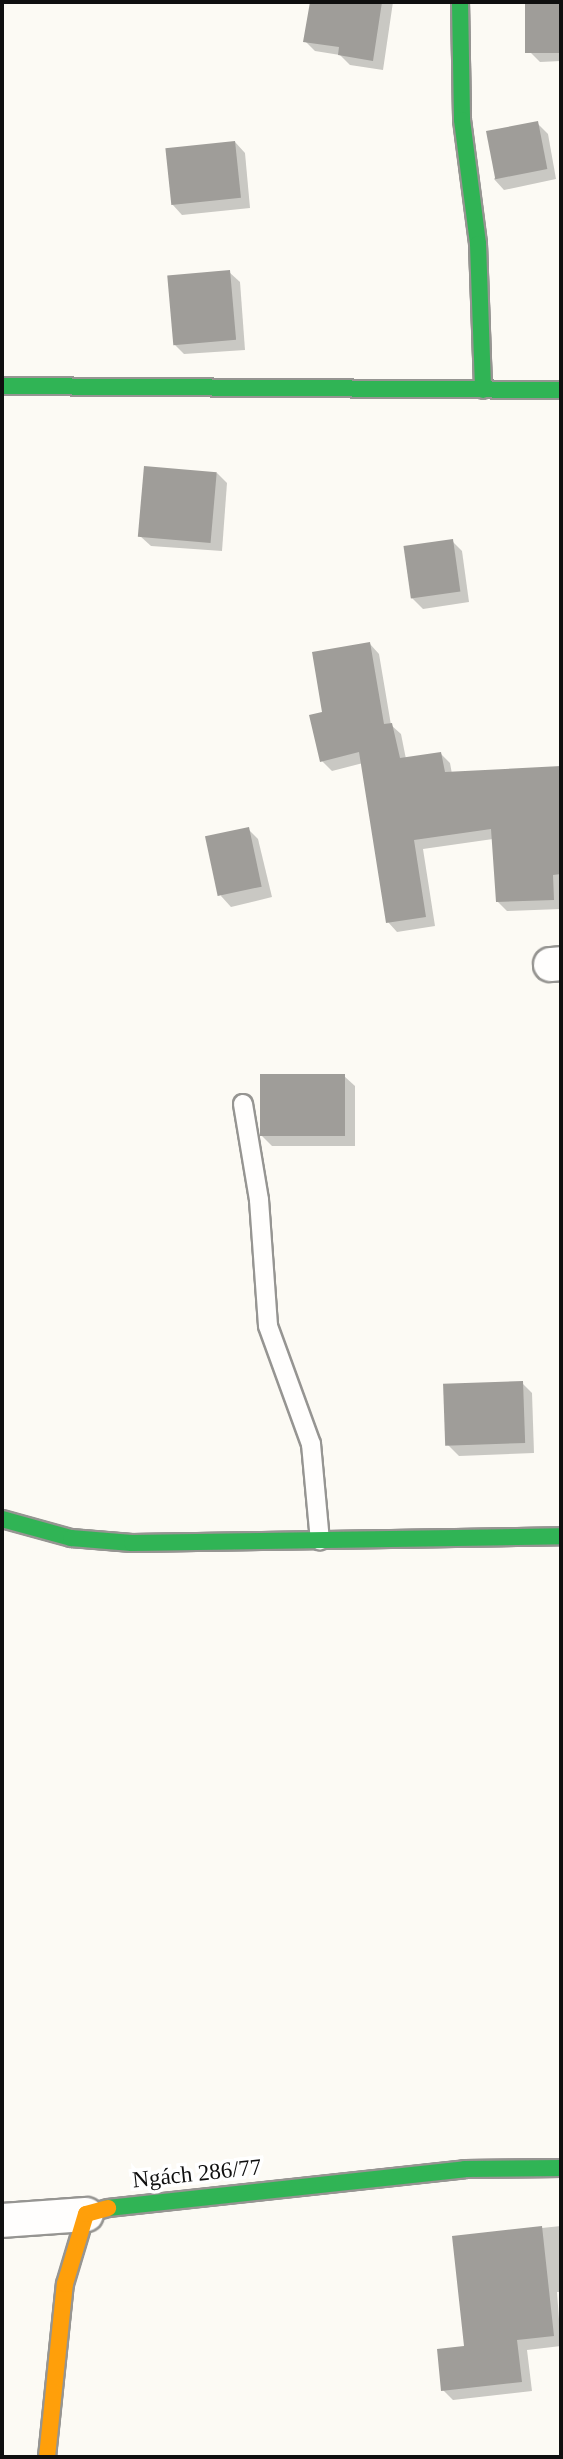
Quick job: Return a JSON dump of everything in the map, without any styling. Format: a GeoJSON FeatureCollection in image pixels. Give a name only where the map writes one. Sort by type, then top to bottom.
{"type":"FeatureCollection","features":[{"type":"Feature","properties":{"kind":"street"},"geometry":{"type":"LineString","coordinates":[[460,2],[462,120],[478,244],[483,390]]}},
{"type":"Feature","properties":{"kind":"street"},"geometry":{"type":"LineString","coordinates":[[2,386],[561,390]]}},
{"type":"Feature","properties":{"kind":"street"},"geometry":{"type":"LineString","coordinates":[[2,1519],[71,1538],[132,1543],[561,1536]]}},
{"type":"Feature","properties":{"kind":"street","name":"Ngách 286/77"},"geometry":{"type":"LineString","coordinates":[[86,2214],[114,2206],[465,2169],[561,2168]]}},
{"type":"Feature","properties":{"kind":"street"},"geometry":{"type":"LineString","coordinates":[[2,2220],[86,2214],[65,2284],[47,2457]]}},
{"type":"Feature","properties":{"kind":"lane"},"geometry":{"type":"LineString","coordinates":[[243,1104],[260,1200],[268,1326],[312,1444],[320,1541]]}},
{"type":"Feature","properties":{"kind":"building"},"geometry":{"type":"Polygon","coordinates":[[[310,2],[382,2],[373,61],[338,55],[339,47],[303,42],[310,2]]]}},
{"type":"Feature","properties":{"kind":"building"},"geometry":{"type":"Polygon","coordinates":[[[525,2],[561,2],[561,53],[525,53],[525,2]]]}},
{"type":"Feature","properties":{"kind":"building"},"geometry":{"type":"Polygon","coordinates":[[[538,121],[547,169],[495,179],[486,131],[538,121]]]}},
{"type":"Feature","properties":{"kind":"building"},"geometry":{"type":"Polygon","coordinates":[[[235,141],[241,198],[171,205],[165,148],[235,141]]]}},
{"type":"Feature","properties":{"kind":"building"},"geometry":{"type":"Polygon","coordinates":[[[230,270],[236,340],[173,345],[167,275],[230,270]]]}},
{"type":"Feature","properties":{"kind":"building"},"geometry":{"type":"Polygon","coordinates":[[[144,466],[217,472],[211,543],[138,537],[144,466]]]}},
{"type":"Feature","properties":{"kind":"building"},"geometry":{"type":"Polygon","coordinates":[[[453,539],[460,591],[411,598],[403,546],[453,539]]]}},
{"type":"Feature","properties":{"kind":"building"},"geometry":{"type":"Polygon","coordinates":[[[370,642],[384,724],[392,723],[400,758],[441,752],[445,772],[561,766],[561,874],[553,875],[554,900],[496,902],[491,829],[414,840],[426,917],[386,923],[359,752],[320,762],[309,715],[322,712],[312,652],[370,642]]]}},
{"type":"Feature","properties":{"kind":"building"},"geometry":{"type":"Polygon","coordinates":[[[249,827],[262,887],[218,896],[205,836],[249,827]]]}},
{"type":"Feature","properties":{"kind":"building"},"geometry":{"type":"Polygon","coordinates":[[[260,1074],[345,1074],[345,1136],[260,1136],[260,1074]]]}},
{"type":"Feature","properties":{"kind":"building"},"geometry":{"type":"Polygon","coordinates":[[[523,1381],[525,1443],[445,1446],[443,1384],[523,1381]]]}},
{"type":"Feature","properties":{"kind":"building"},"geometry":{"type":"Polygon","coordinates":[[[542,2226],[554,2336],[517,2340],[522,2382],[441,2391],[437,2349],[464,2346],[452,2236],[542,2226]]]}},
{"type":"Feature","properties":{"kind":"traffic: fast"},"geometry":{"type":"LineString","coordinates":[[460,2],[462,120],[478,244],[483,390]]}},
{"type":"Feature","properties":{"kind":"traffic: fast"},"geometry":{"type":"LineString","coordinates":[[2,386],[561,390]]}},
{"type":"Feature","properties":{"kind":"traffic: fast"},"geometry":{"type":"LineString","coordinates":[[2,1519],[71,1538],[132,1543],[561,1536]]}},
{"type":"Feature","properties":{"kind":"traffic: fast"},"geometry":{"type":"LineString","coordinates":[[108,2208],[465,2169],[561,2168]]}},
{"type":"Feature","properties":{"kind":"traffic: slow"},"geometry":{"type":"LineString","coordinates":[[47,2457],[65,2284],[86,2214],[108,2208]]}}]}
